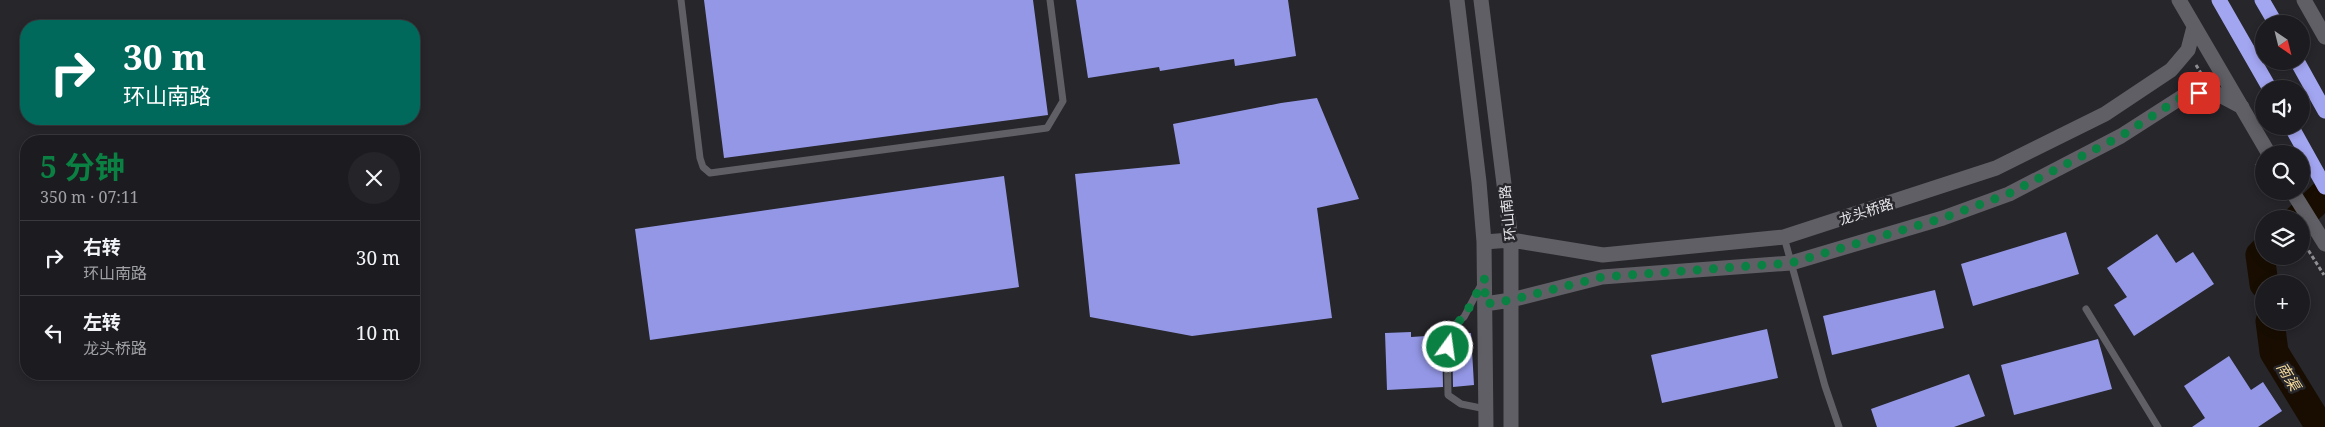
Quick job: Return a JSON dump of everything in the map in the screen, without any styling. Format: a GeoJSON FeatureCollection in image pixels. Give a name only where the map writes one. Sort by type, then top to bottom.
{"type":"FeatureCollection","features":[{"type":"Feature","properties":{"kind":"highway"},"geometry":{"type":"LineString","coordinates":[[2219,0],[2265,80]]}},
{"type":"Feature","properties":{"kind":"highway"},"geometry":{"type":"LineString","coordinates":[[2262,0],[2271,15]]}},
{"type":"Feature","properties":{"kind":"highway"},"geometry":{"type":"LineString","coordinates":[[2302,70],[2325,111]]}},
{"type":"Feature","properties":{"kind":"highway"},"geometry":{"type":"LineString","coordinates":[[2296,135],[2325,187]]}},
{"type":"Feature","properties":{"kind":"main road","name":"环山南路"},"geometry":{"type":"LineString","coordinates":[[1457,0],[1479,182],[1484,242],[1486,427]]}},
{"type":"Feature","properties":{"kind":"main road","name":"环山南路"},"geometry":{"type":"LineString","coordinates":[[1481,0],[1510,240],[1511,427]]}},
{"type":"Feature","properties":{"kind":"main road"},"geometry":{"type":"LineString","coordinates":[[2179,0],[2264,145]]}},
{"type":"Feature","properties":{"kind":"main road"},"geometry":{"type":"LineString","coordinates":[[2304,0],[2325,36]]}},
{"type":"Feature","properties":{"kind":"main road","name":"龙头桥路"},"geometry":{"type":"LineString","coordinates":[[1484,242],[1510,240],[1603,255],[1784,237],[1996,168],[2105,114],[2171,70],[2188,50],[2194,27]]}},
{"type":"Feature","properties":{"kind":"main road","name":"龙头桥路"},"geometry":{"type":"LineString","coordinates":[[1485,304],[1511,300],[1602,277],[1791,263],[1943,218],[2008,194],[2121,136],[2185,95],[2212,91],[2242,107]]}},
{"type":"Feature","properties":{"kind":"main road"},"geometry":{"type":"LineString","coordinates":[[2298,200],[2325,244]]}},
{"type":"Feature","properties":{"kind":"lane"},"geometry":{"type":"LineString","coordinates":[[681,0],[700,158],[704,167],[710,173],[1047,128],[1063,101],[1050,0]]}},
{"type":"Feature","properties":{"kind":"lane"},"geometry":{"type":"LineString","coordinates":[[1784,237],[1825,386],[1840,427]]}},
{"type":"Feature","properties":{"kind":"lane"},"geometry":{"type":"LineString","coordinates":[[1485,278],[1464,317],[1447,331],[1448,395],[1461,404],[1486,409]]}},
{"type":"Feature","properties":{"kind":"lane"},"geometry":{"type":"LineString","coordinates":[[2086,309],[2158,427]]}},
{"type":"Feature","properties":{"kind":"path"},"geometry":{"type":"LineString","coordinates":[[2310,252],[2324,275]]}},
{"type":"Feature","properties":{"kind":"building"},"geometry":{"type":"Polygon","coordinates":[[[704,0],[1033,0],[1048,115],[724,158],[704,0]]]}},
{"type":"Feature","properties":{"kind":"building"},"geometry":{"type":"Polygon","coordinates":[[[1076,0],[1288,0],[1296,56],[1235,66],[1234,59],[1160,71],[1159,67],[1088,78],[1076,0]]]}},
{"type":"Feature","properties":{"kind":"building"},"geometry":{"type":"Polygon","coordinates":[[[1317,98],[1359,199],[1317,208],[1332,318],[1192,336],[1090,317],[1075,174],[1180,164],[1173,124],[1317,98]]]}},
{"type":"Feature","properties":{"kind":"building"},"geometry":{"type":"Polygon","coordinates":[[[1004,176],[1019,287],[650,340],[635,229],[1004,176]]]}},
{"type":"Feature","properties":{"kind":"building"},"geometry":{"type":"Polygon","coordinates":[[[2066,232],[2079,274],[1973,306],[1961,264],[2066,232]]]}},
{"type":"Feature","properties":{"kind":"building"},"geometry":{"type":"Polygon","coordinates":[[[2157,234],[2176,263],[2193,252],[2214,284],[2134,336],[2114,305],[2127,297],[2107,268],[2157,234]]]}},
{"type":"Feature","properties":{"kind":"building"},"geometry":{"type":"Polygon","coordinates":[[[1935,290],[1944,328],[1832,355],[1823,316],[1935,290]]]}},
{"type":"Feature","properties":{"kind":"building"},"geometry":{"type":"Polygon","coordinates":[[[1767,329],[1778,378],[1662,403],[1651,355],[1767,329]]]}},
{"type":"Feature","properties":{"kind":"building"},"geometry":{"type":"Polygon","coordinates":[[[1411,332],[1411,337],[1442,335],[1443,387],[1387,390],[1385,333],[1411,332]]]}},
{"type":"Feature","properties":{"kind":"building"},"geometry":{"type":"Polygon","coordinates":[[[1471,333],[1474,385],[1453,387],[1452,334],[1471,333]]]}},
{"type":"Feature","properties":{"kind":"building"},"geometry":{"type":"Polygon","coordinates":[[[2098,339],[2112,389],[2014,415],[2001,365],[2098,339]]]}},
{"type":"Feature","properties":{"kind":"building"},"geometry":{"type":"Polygon","coordinates":[[[2229,356],[2251,390],[2263,382],[2282,411],[2258,427],[2192,427],[2205,418],[2184,386],[2229,356]]]}},
{"type":"Feature","properties":{"kind":"building"},"geometry":{"type":"Polygon","coordinates":[[[1969,374],[1985,416],[1954,427],[1877,427],[1871,409],[1969,374]]]}},
{"type":"Feature","properties":{"kind":"waterway","name":"南渠"},"geometry":{"type":"LineString","coordinates":[[2307,210],[2325,193]]}},
{"type":"Feature","properties":{"kind":"waterway","name":"南渠"},"geometry":{"type":"LineString","coordinates":[[2261,265],[2263,275]]}},
{"type":"Feature","properties":{"kind":"waterway","name":"南渠"},"geometry":{"type":"LineString","coordinates":[[2271,330],[2274,352],[2320,427]]}},
{"type":"Feature","properties":{"kind":"route"},"geometry":{"type":"LineString","coordinates":[[1448,347],[1447,331],[1464,317],[1485,278],[1485,304],[1511,300],[1602,277],[1791,263],[1943,218],[2008,194],[2121,136],[2185,95],[2199,93]]}}]}
